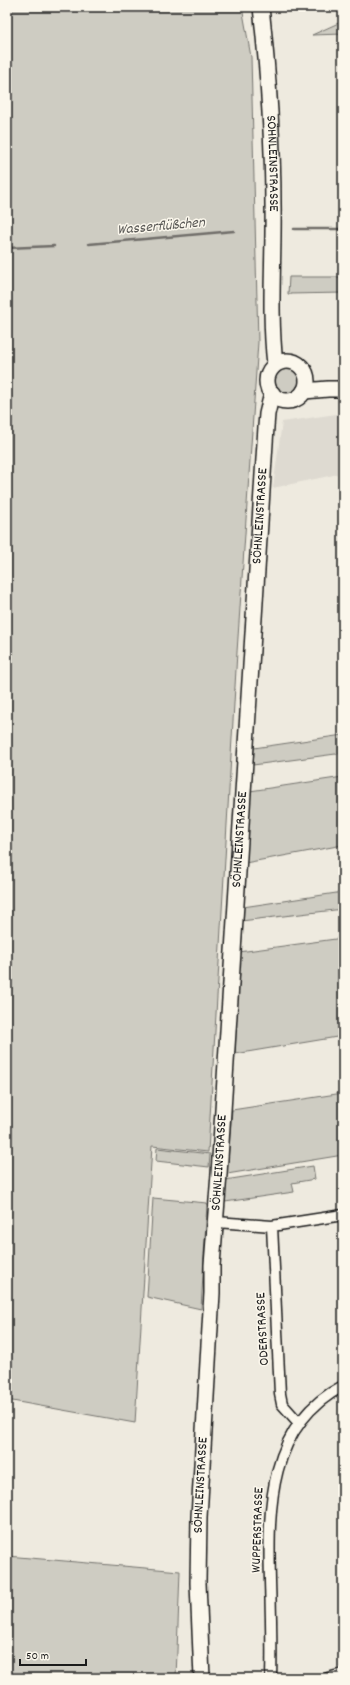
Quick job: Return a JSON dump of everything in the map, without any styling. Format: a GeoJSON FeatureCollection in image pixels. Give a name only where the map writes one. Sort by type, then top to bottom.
{"type":"FeatureCollection","features":[{"type":"Feature","properties":{"kind":"street","name":"SÖHNLEINSTRASSE"},"geometry":{"type":"LineString","coordinates":[[261,7],[273,160],[272,344],[275,364]]}},
{"type":"Feature","properties":{"kind":"street","name":"SÖHNLEINSTRASSE"},"geometry":{"type":"LineString","coordinates":[[272,321],[282,347],[293,362]]}},
{"type":"Feature","properties":{"kind":"street"},"geometry":{"type":"LineString","coordinates":[[304,392],[307,381],[306,376],[300,366],[293,362],[284,361],[275,364],[269,371],[267,380],[269,389],[278,399],[287,401],[298,397],[304,392],[342,389]]}},
{"type":"Feature","properties":{"kind":"street"},"geometry":{"type":"LineString","coordinates":[[306,376],[316,382],[342,389]]}},
{"type":"Feature","properties":{"kind":"street","name":"SÖHNLEINSTRASSE"},"geometry":{"type":"LineString","coordinates":[[202,1678],[198,1583],[199,1517],[212,1293],[216,1263],[214,1245],[267,414],[272,393]]}},
{"type":"Feature","properties":{"kind":"street","name":"SÖHNLEINSTRASSE"},"geometry":{"type":"LineString","coordinates":[[266,433],[275,412],[287,401]]}},
{"type":"Feature","properties":{"kind":"street"},"geometry":{"type":"LineString","coordinates":[[216,1222],[272,1226],[343,1215]]}},
{"type":"Feature","properties":{"kind":"street","name":"ODERSTRASSE"},"geometry":{"type":"LineString","coordinates":[[272,1226],[280,1394],[282,1404],[299,1423]]}},
{"type":"Feature","properties":{"kind":"street","name":"WUPPERSTRASSE"},"geometry":{"type":"LineString","coordinates":[[271,1678],[270,1523],[274,1480],[279,1464],[299,1423],[309,1411],[332,1392],[343,1386]]}},
{"type":"Feature","properties":{"kind":"street"},"geometry":{"type":"LineString","coordinates":[[328,1678],[343,1674]]}},
{"type":"Feature","properties":{"kind":"shaded area"},"geometry":{"type":"Polygon","coordinates":[[[7,7],[242,7],[251,57],[258,342],[237,652],[208,1152],[152,1146],[135,1423],[7,1400],[7,7]]]}},
{"type":"Feature","properties":{"kind":"shaded area"},"geometry":{"type":"Polygon","coordinates":[[[343,21],[343,34],[312,35],[343,21]]]}},
{"type":"Feature","properties":{"kind":"shaded area"},"geometry":{"type":"Polygon","coordinates":[[[289,277],[343,277],[343,293],[288,294],[289,277]]]}},
{"type":"Feature","properties":{"kind":"shaded area"},"geometry":{"type":"Polygon","coordinates":[[[288,368],[297,372],[301,381],[297,390],[288,394],[279,390],[275,381],[279,372],[288,368]]]}},
{"type":"Feature","properties":{"kind":"shaded area"},"geometry":{"type":"Polygon","coordinates":[[[343,413],[343,473],[273,488],[282,422],[343,413]]]}},
{"type":"Feature","properties":{"kind":"shaded area"},"geometry":{"type":"Polygon","coordinates":[[[343,735],[343,753],[253,765],[254,748],[343,735]]]}},
{"type":"Feature","properties":{"kind":"shaded area"},"geometry":{"type":"Polygon","coordinates":[[[343,777],[343,845],[245,863],[250,791],[343,777]]]}},
{"type":"Feature","properties":{"kind":"shaded area"},"geometry":{"type":"Polygon","coordinates":[[[343,892],[343,909],[241,921],[243,907],[343,892]]]}},
{"type":"Feature","properties":{"kind":"shaded area"},"geometry":{"type":"Polygon","coordinates":[[[343,938],[343,1036],[235,1054],[239,952],[343,938]]]}},
{"type":"Feature","properties":{"kind":"shaded area"},"geometry":{"type":"Polygon","coordinates":[[[343,1093],[343,1155],[227,1174],[232,1110],[343,1093]]]}},
{"type":"Feature","properties":{"kind":"shaded area"},"geometry":{"type":"Polygon","coordinates":[[[157,1148],[210,1154],[209,1167],[156,1161],[157,1148]]]}},
{"type":"Feature","properties":{"kind":"shaded area"},"geometry":{"type":"Polygon","coordinates":[[[313,1166],[315,1179],[292,1183],[294,1192],[225,1202],[225,1180],[313,1166]]]}},
{"type":"Feature","properties":{"kind":"shaded area"},"geometry":{"type":"Polygon","coordinates":[[[153,1198],[207,1203],[201,1309],[147,1297],[153,1198]]]}},
{"type":"Feature","properties":{"kind":"shaded area"},"geometry":{"type":"Polygon","coordinates":[[[7,1556],[180,1571],[176,1678],[7,1678],[7,1556]]]}},
{"type":"Feature","properties":{"kind":"waterway","name":"Wasserflüßchen"},"geometry":{"type":"LineString","coordinates":[[294,229],[343,229]]}},
{"type":"Feature","properties":{"kind":"waterway","name":"Wasserflüßchen"},"geometry":{"type":"LineString","coordinates":[[89,244],[234,231]]}},
{"type":"Feature","properties":{"kind":"waterway","name":"Wasserflüßchen"},"geometry":{"type":"LineString","coordinates":[[7,248],[54,246]]}}]}
